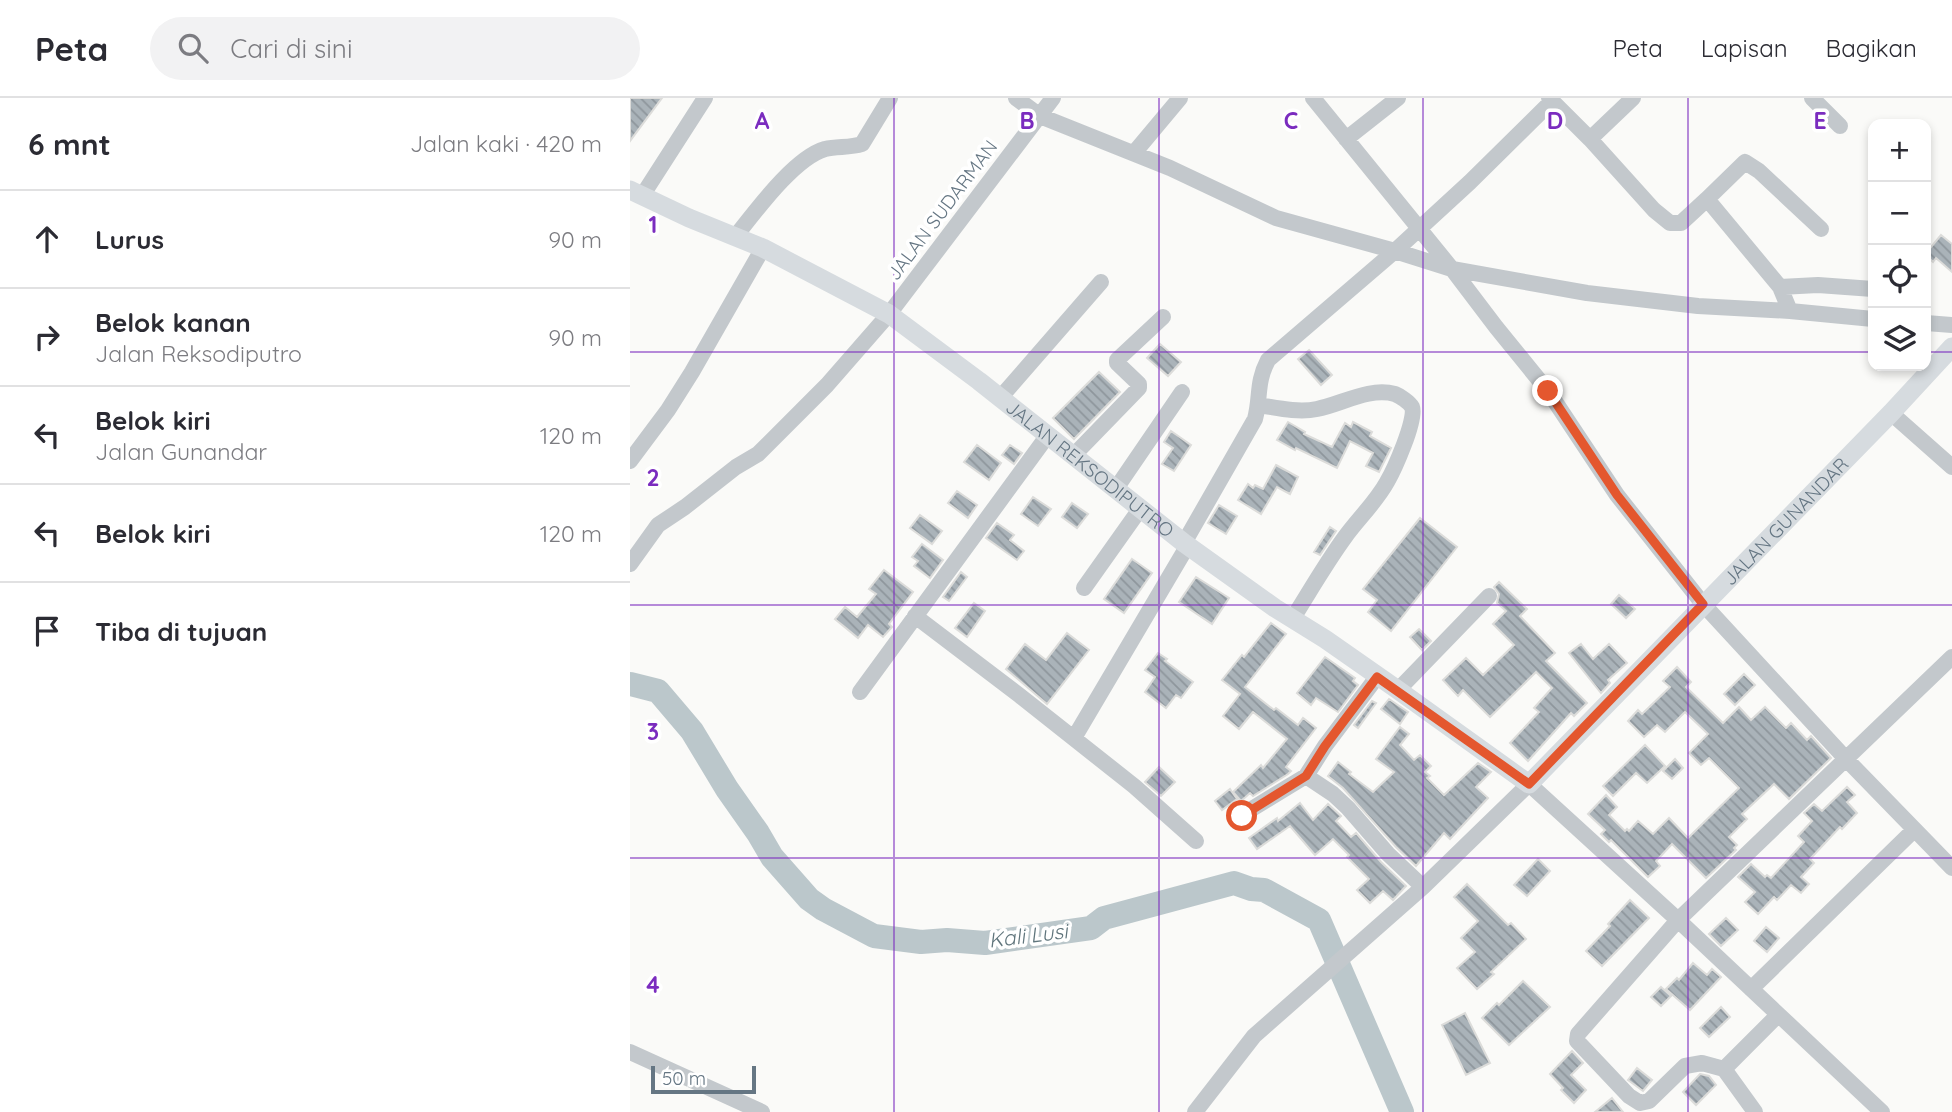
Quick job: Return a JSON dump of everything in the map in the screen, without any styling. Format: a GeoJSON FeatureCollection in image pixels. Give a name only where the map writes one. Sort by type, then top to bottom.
{"type":"FeatureCollection","features":[{"type":"Feature","properties":{"kind":"main road","name":"JALAN REKSODIPUTRO"},"geometry":{"type":"LineString","coordinates":[[636,193],[763,248],[891,316],[974,377],[1186,544],[1529,784]]}},
{"type":"Feature","properties":{"kind":"main road","name":"JALAN GUNANDAR"},"geometry":{"type":"LineString","coordinates":[[1529,784],[1951,352]]}},
{"type":"Feature","properties":{"kind":"street"},"geometry":{"type":"LineString","coordinates":[[636,193],[705,98]]}},
{"type":"Feature","properties":{"kind":"street"},"geometry":{"type":"LineString","coordinates":[[735,237],[781,181],[806,159],[825,149],[862,144],[890,98]]}},
{"type":"Feature","properties":{"kind":"street"},"geometry":{"type":"LineString","coordinates":[[1016,98],[1041,116],[1170,168],[1276,218],[1452,269],[1599,294],[1698,306],[1868,319]]}},
{"type":"Feature","properties":{"kind":"street","name":"JALAN SUDARMAN"},"geometry":{"type":"LineString","coordinates":[[630,564],[658,526],[736,467],[758,454],[891,316],[1053,98]]}},
{"type":"Feature","properties":{"kind":"street"},"geometry":{"type":"LineString","coordinates":[[1134,153],[1180,98]]}},
{"type":"Feature","properties":{"kind":"street"},"geometry":{"type":"LineString","coordinates":[[1313,98],[1548,391],[1617,495],[1703,604],[1846,759],[1952,868]]}},
{"type":"Feature","properties":{"kind":"street"},"geometry":{"type":"LineString","coordinates":[[1346,139],[1398,98]]}},
{"type":"Feature","properties":{"kind":"street"},"geometry":{"type":"LineString","coordinates":[[1590,139],[1633,98]]}},
{"type":"Feature","properties":{"kind":"street"},"geometry":{"type":"LineString","coordinates":[[1812,98],[1840,126]]}},
{"type":"Feature","properties":{"kind":"street"},"geometry":{"type":"LineString","coordinates":[[1074,738],[1249,432],[1259,405],[1261,373],[1268,360],[1395,251],[1470,182],[1550,100],[1590,139],[1654,210],[1670,223],[1681,223],[1745,162],[1759,171],[1821,229]]}},
{"type":"Feature","properties":{"kind":"street"},"geometry":{"type":"LineString","coordinates":[[1707,199],[1780,287],[1790,311]]}},
{"type":"Feature","properties":{"kind":"street"},"geometry":{"type":"LineString","coordinates":[[632,453],[692,372],[763,248]]}},
{"type":"Feature","properties":{"kind":"street"},"geometry":{"type":"LineString","coordinates":[[1000,398],[1101,282]]}},
{"type":"Feature","properties":{"kind":"street"},"geometry":{"type":"LineString","coordinates":[[1780,287],[1818,285],[1868,289]]}},
{"type":"Feature","properties":{"kind":"street"},"geometry":{"type":"LineString","coordinates":[[1073,456],[1139,388],[1139,384],[1117,360],[1163,317]]}},
{"type":"Feature","properties":{"kind":"street"},"geometry":{"type":"LineString","coordinates":[[1931,323],[1952,325]]}},
{"type":"Feature","properties":{"kind":"street"},"geometry":{"type":"LineString","coordinates":[[1115,490],[1182,392]]}},
{"type":"Feature","properties":{"kind":"street"},"geometry":{"type":"LineString","coordinates":[[1259,405],[1314,410],[1378,392],[1395,394],[1412,407],[1410,425],[1401,454],[1387,483],[1344,538],[1293,618]]}},
{"type":"Feature","properties":{"kind":"street"},"geometry":{"type":"LineString","coordinates":[[1891,413],[1952,467]]}},
{"type":"Feature","properties":{"kind":"street"},"geometry":{"type":"LineString","coordinates":[[860,692],[1048,435]]}},
{"type":"Feature","properties":{"kind":"street"},"geometry":{"type":"LineString","coordinates":[[1084,588],[1140,509]]}},
{"type":"Feature","properties":{"kind":"street"},"geometry":{"type":"LineString","coordinates":[[1398,690],[1489,596]]}},
{"type":"Feature","properties":{"kind":"street"},"geometry":{"type":"LineString","coordinates":[[915,616],[1134,786],[1196,841]]}},
{"type":"Feature","properties":{"kind":"street"},"geometry":{"type":"LineString","coordinates":[[1755,1112],[1724,1069],[1702,1063],[1685,1066],[1649,1101],[1640,1103],[1629,1096],[1577,1041],[1580,1032],[1678,920],[1952,657]]}},
{"type":"Feature","properties":{"kind":"street"},"geometry":{"type":"LineString","coordinates":[[1242,816],[1306,776],[1377,677]]}},
{"type":"Feature","properties":{"kind":"street"},"geometry":{"type":"LineString","coordinates":[[1306,776],[1348,808],[1388,854],[1423,887]]}},
{"type":"Feature","properties":{"kind":"street"},"geometry":{"type":"LineString","coordinates":[[1195,1112],[1254,1036],[1423,887],[1529,784],[1882,1112]]}},
{"type":"Feature","properties":{"kind":"street"},"geometry":{"type":"LineString","coordinates":[[1751,989],[1914,830]]}},
{"type":"Feature","properties":{"kind":"street"},"geometry":{"type":"LineString","coordinates":[[1724,1069],[1778,1015]]}},
{"type":"Feature","properties":{"kind":"street"},"geometry":{"type":"LineString","coordinates":[[630,1052],[751,1110]]}},
{"type":"Feature","properties":{"kind":"building"},"geometry":{"type":"Polygon","coordinates":[[[630,98],[662,98],[630,141],[630,98]]]}},
{"type":"Feature","properties":{"kind":"building"},"geometry":{"type":"Polygon","coordinates":[[[1941,235],[1952,244],[1952,272],[1936,258],[1933,262],[1931,260],[1931,247],[1941,235]]]}},
{"type":"Feature","properties":{"kind":"building"},"geometry":{"type":"Polygon","coordinates":[[[1160,344],[1181,362],[1168,376],[1147,358],[1160,344]]]}},
{"type":"Feature","properties":{"kind":"building"},"geometry":{"type":"Polygon","coordinates":[[[1309,350],[1332,375],[1321,385],[1298,359],[1309,350]]]}},
{"type":"Feature","properties":{"kind":"building"},"geometry":{"type":"Polygon","coordinates":[[[1099,372],[1120,392],[1074,439],[1053,418],[1099,372]]]}},
{"type":"Feature","properties":{"kind":"building"},"geometry":{"type":"Polygon","coordinates":[[[1288,422],[1305,432],[1304,434],[1332,447],[1345,423],[1351,427],[1353,422],[1372,432],[1370,436],[1391,448],[1379,472],[1366,466],[1373,453],[1350,441],[1337,468],[1277,440],[1288,422]]]}},
{"type":"Feature","properties":{"kind":"building"},"geometry":{"type":"Polygon","coordinates":[[[1171,431],[1191,445],[1174,471],[1162,464],[1173,448],[1164,442],[1171,431]]]}},
{"type":"Feature","properties":{"kind":"building"},"geometry":{"type":"Polygon","coordinates":[[[977,445],[1001,463],[989,480],[964,462],[977,445]]]}},
{"type":"Feature","properties":{"kind":"building"},"geometry":{"type":"Polygon","coordinates":[[[1010,445],[1022,453],[1014,464],[1002,455],[1010,445]]]}},
{"type":"Feature","properties":{"kind":"building"},"geometry":{"type":"Polygon","coordinates":[[[1276,465],[1298,477],[1290,494],[1277,487],[1261,514],[1238,500],[1248,484],[1253,488],[1255,485],[1263,489],[1276,465]]]}},
{"type":"Feature","properties":{"kind":"building"},"geometry":{"type":"Polygon","coordinates":[[[957,491],[977,505],[968,518],[948,503],[957,491]]]}},
{"type":"Feature","properties":{"kind":"building"},"geometry":{"type":"Polygon","coordinates":[[[1033,497],[1051,509],[1038,526],[1021,514],[1033,497]]]}},
{"type":"Feature","properties":{"kind":"building"},"geometry":{"type":"Polygon","coordinates":[[[1072,503],[1088,514],[1077,528],[1062,517],[1072,503]]]}},
{"type":"Feature","properties":{"kind":"building"},"geometry":{"type":"Polygon","coordinates":[[[1219,505],[1237,516],[1226,534],[1208,523],[1219,505]]]}},
{"type":"Feature","properties":{"kind":"building"},"geometry":{"type":"Polygon","coordinates":[[[920,515],[942,531],[932,544],[910,528],[920,515]]]}},
{"type":"Feature","properties":{"kind":"building"},"geometry":{"type":"Polygon","coordinates":[[[1420,518],[1457,547],[1391,631],[1368,612],[1377,600],[1363,589],[1420,518]]]}},
{"type":"Feature","properties":{"kind":"building"},"geometry":{"type":"Polygon","coordinates":[[[997,523],[1014,535],[1010,540],[1024,551],[1017,560],[986,538],[997,523]]]}},
{"type":"Feature","properties":{"kind":"building"},"geometry":{"type":"Polygon","coordinates":[[[1330,527],[1336,531],[1320,555],[1314,552],[1330,527]]]}},
{"type":"Feature","properties":{"kind":"building"},"geometry":{"type":"Polygon","coordinates":[[[922,544],[943,560],[930,578],[914,566],[918,561],[912,557],[922,544]]]}},
{"type":"Feature","properties":{"kind":"building"},"geometry":{"type":"Polygon","coordinates":[[[1132,559],[1152,573],[1124,613],[1104,599],[1132,559]]]}},
{"type":"Feature","properties":{"kind":"building"},"geometry":{"type":"Polygon","coordinates":[[[884,570],[913,592],[889,624],[892,627],[883,637],[868,625],[858,638],[835,619],[845,607],[857,617],[876,594],[869,589],[884,570]]]}},
{"type":"Feature","properties":{"kind":"building"},"geometry":{"type":"Polygon","coordinates":[[[961,572],[967,577],[949,601],[943,597],[961,572]]]}},
{"type":"Feature","properties":{"kind":"building"},"geometry":{"type":"Polygon","coordinates":[[[1196,577],[1229,598],[1212,624],[1179,602],[1196,577]]]}},
{"type":"Feature","properties":{"kind":"building"},"geometry":{"type":"Polygon","coordinates":[[[1499,582],[1527,609],[1520,616],[1555,653],[1546,661],[1587,703],[1574,716],[1571,713],[1528,761],[1510,743],[1539,712],[1534,708],[1552,688],[1536,672],[1490,717],[1463,690],[1458,696],[1443,680],[1466,658],[1483,675],[1514,645],[1493,624],[1506,611],[1497,603],[1499,594],[1494,587],[1499,582]]]}},
{"type":"Feature","properties":{"kind":"building"},"geometry":{"type":"Polygon","coordinates":[[[1619,595],[1635,609],[1626,618],[1611,604],[1619,595]]]}},
{"type":"Feature","properties":{"kind":"building"},"geometry":{"type":"Polygon","coordinates":[[[974,603],[985,611],[967,637],[955,628],[974,603]]]}},
{"type":"Feature","properties":{"kind":"building"},"geometry":{"type":"Polygon","coordinates":[[[1271,623],[1286,634],[1245,687],[1298,725],[1303,718],[1316,728],[1286,767],[1291,771],[1288,774],[1253,796],[1250,793],[1241,801],[1233,792],[1261,765],[1263,768],[1287,739],[1253,712],[1239,729],[1223,716],[1240,694],[1222,680],[1271,623]]]}},
{"type":"Feature","properties":{"kind":"building"},"geometry":{"type":"Polygon","coordinates":[[[1419,629],[1431,641],[1422,650],[1410,637],[1419,629]]]}},
{"type":"Feature","properties":{"kind":"building"},"geometry":{"type":"Polygon","coordinates":[[[1067,633],[1089,650],[1047,704],[1006,669],[1025,644],[1046,660],[1067,633]]]}},
{"type":"Feature","properties":{"kind":"building"},"geometry":{"type":"Polygon","coordinates":[[[1581,644],[1593,659],[1609,644],[1627,663],[1608,680],[1610,683],[1601,693],[1569,653],[1581,644]]]}},
{"type":"Feature","properties":{"kind":"building"},"geometry":{"type":"Polygon","coordinates":[[[1158,653],[1193,682],[1181,698],[1176,695],[1166,708],[1145,692],[1155,677],[1145,670],[1158,653]]]}},
{"type":"Feature","properties":{"kind":"building"},"geometry":{"type":"Polygon","coordinates":[[[1325,657],[1355,678],[1353,681],[1358,685],[1338,712],[1316,698],[1311,705],[1297,693],[1325,657]]]}},
{"type":"Feature","properties":{"kind":"building"},"geometry":{"type":"Polygon","coordinates":[[[1677,667],[1691,682],[1686,687],[1723,723],[1739,707],[1751,720],[1765,707],[1786,728],[1791,723],[1807,740],[1811,736],[1831,758],[1789,799],[1774,784],[1742,814],[1747,819],[1729,837],[1737,845],[1734,848],[1736,850],[1706,878],[1672,844],[1656,861],[1660,866],[1648,877],[1611,840],[1609,842],[1601,834],[1605,830],[1588,814],[1606,795],[1617,807],[1609,815],[1625,831],[1629,831],[1638,821],[1653,834],[1669,818],[1688,838],[1739,788],[1709,758],[1701,765],[1689,753],[1708,734],[1685,712],[1665,732],[1657,725],[1644,737],[1628,721],[1638,710],[1642,714],[1670,687],[1663,681],[1677,667]]]}},
{"type":"Feature","properties":{"kind":"building"},"geometry":{"type":"Polygon","coordinates":[[[1744,674],[1755,685],[1735,705],[1724,694],[1744,674]]]}},
{"type":"Feature","properties":{"kind":"building"},"geometry":{"type":"Polygon","coordinates":[[[1389,699],[1408,712],[1400,724],[1381,709],[1389,699]]]}},
{"type":"Feature","properties":{"kind":"building"},"geometry":{"type":"Polygon","coordinates":[[[1372,701],[1376,703],[1358,728],[1354,725],[1372,701]]]}},
{"type":"Feature","properties":{"kind":"building"},"geometry":{"type":"Polygon","coordinates":[[[1400,727],[1409,734],[1400,745],[1414,760],[1420,755],[1431,766],[1425,772],[1430,776],[1427,778],[1444,795],[1478,763],[1491,772],[1476,787],[1488,798],[1450,839],[1444,833],[1416,866],[1343,788],[1328,776],[1338,762],[1373,792],[1394,772],[1376,759],[1400,727]]]}},
{"type":"Feature","properties":{"kind":"building"},"geometry":{"type":"Polygon","coordinates":[[[1645,745],[1665,766],[1647,783],[1636,773],[1613,796],[1603,786],[1645,745]]]}},
{"type":"Feature","properties":{"kind":"building"},"geometry":{"type":"Polygon","coordinates":[[[1675,759],[1683,768],[1672,779],[1663,771],[1675,759]]]}},
{"type":"Feature","properties":{"kind":"building"},"geometry":{"type":"Polygon","coordinates":[[[1159,767],[1175,782],[1161,796],[1145,782],[1159,767]]]}},
{"type":"Feature","properties":{"kind":"building"},"geometry":{"type":"Polygon","coordinates":[[[1847,787],[1855,795],[1847,802],[1857,813],[1810,859],[1814,863],[1801,877],[1809,884],[1801,893],[1791,885],[1777,900],[1774,897],[1758,914],[1745,902],[1755,892],[1738,877],[1751,864],[1765,877],[1767,875],[1771,878],[1804,842],[1798,836],[1812,821],[1804,813],[1814,804],[1822,811],[1847,787]]]}},
{"type":"Feature","properties":{"kind":"building"},"geometry":{"type":"Polygon","coordinates":[[[1230,789],[1237,799],[1222,810],[1215,801],[1230,789]]]}},
{"type":"Feature","properties":{"kind":"building"},"geometry":{"type":"Polygon","coordinates":[[[1300,803],[1313,820],[1328,804],[1341,816],[1336,821],[1351,837],[1356,833],[1406,886],[1393,900],[1383,891],[1370,903],[1357,890],[1369,879],[1333,839],[1315,855],[1290,826],[1257,849],[1249,838],[1277,818],[1278,821],[1300,803]]]}},
{"type":"Feature","properties":{"kind":"building"},"geometry":{"type":"Polygon","coordinates":[[[1538,859],[1550,871],[1527,896],[1514,885],[1538,859]]]}},
{"type":"Feature","properties":{"kind":"building"},"geometry":{"type":"Polygon","coordinates":[[[1467,884],[1526,939],[1477,989],[1457,968],[1475,952],[1461,938],[1478,921],[1454,897],[1467,884]]]}},
{"type":"Feature","properties":{"kind":"building"},"geometry":{"type":"Polygon","coordinates":[[[1630,900],[1649,918],[1602,966],[1586,951],[1630,900]]]}},
{"type":"Feature","properties":{"kind":"building"},"geometry":{"type":"Polygon","coordinates":[[[1726,918],[1738,930],[1721,946],[1709,934],[1726,918]]]}},
{"type":"Feature","properties":{"kind":"building"},"geometry":{"type":"Polygon","coordinates":[[[1766,927],[1779,938],[1767,952],[1754,941],[1766,927]]]}},
{"type":"Feature","properties":{"kind":"building"},"geometry":{"type":"Polygon","coordinates":[[[1693,963],[1707,975],[1712,969],[1721,977],[1690,1010],[1666,989],[1677,978],[1679,980],[1693,963]]]}},
{"type":"Feature","properties":{"kind":"building"},"geometry":{"type":"Polygon","coordinates":[[[1523,981],[1550,1007],[1509,1045],[1482,1018],[1523,981]]]}},
{"type":"Feature","properties":{"kind":"building"},"geometry":{"type":"Polygon","coordinates":[[[1661,987],[1671,996],[1661,1006],[1651,997],[1661,987]]]}},
{"type":"Feature","properties":{"kind":"building"},"geometry":{"type":"Polygon","coordinates":[[[1721,1007],[1730,1017],[1709,1037],[1700,1028],[1721,1007]]]}},
{"type":"Feature","properties":{"kind":"building"},"geometry":{"type":"Polygon","coordinates":[[[1465,1013],[1490,1063],[1466,1075],[1442,1025],[1465,1013]]]}},
{"type":"Feature","properties":{"kind":"building"},"geometry":{"type":"Polygon","coordinates":[[[1572,1051],[1583,1063],[1571,1075],[1586,1090],[1574,1103],[1550,1074],[1572,1051]]]}},
{"type":"Feature","properties":{"kind":"building"},"geometry":{"type":"Polygon","coordinates":[[[1637,1068],[1652,1080],[1643,1091],[1628,1080],[1637,1068]]]}},
{"type":"Feature","properties":{"kind":"building"},"geometry":{"type":"Polygon","coordinates":[[[1700,1074],[1709,1076],[1716,1085],[1696,1105],[1683,1092],[1700,1074]]]}},
{"type":"Feature","properties":{"kind":"building"},"geometry":{"type":"Polygon","coordinates":[[[1612,1098],[1623,1112],[1595,1112],[1612,1098]]]}},
{"type":"Feature","properties":{"kind":"waterway","name":"Kali Lusi"},"geometry":{"type":"LineString","coordinates":[[630,684],[658,691],[692,731],[772,857],[809,899],[874,936],[921,942],[947,940],[985,943],[1091,928],[1104,918],[1234,883],[1264,890],[1319,920],[1402,1112]]}},
{"type":"Feature","properties":{"kind":"route"},"geometry":{"type":"LineString","coordinates":[[1242,816],[1306,776],[1377,677],[1529,784],[1703,604],[1617,495],[1548,391]]}}]}
